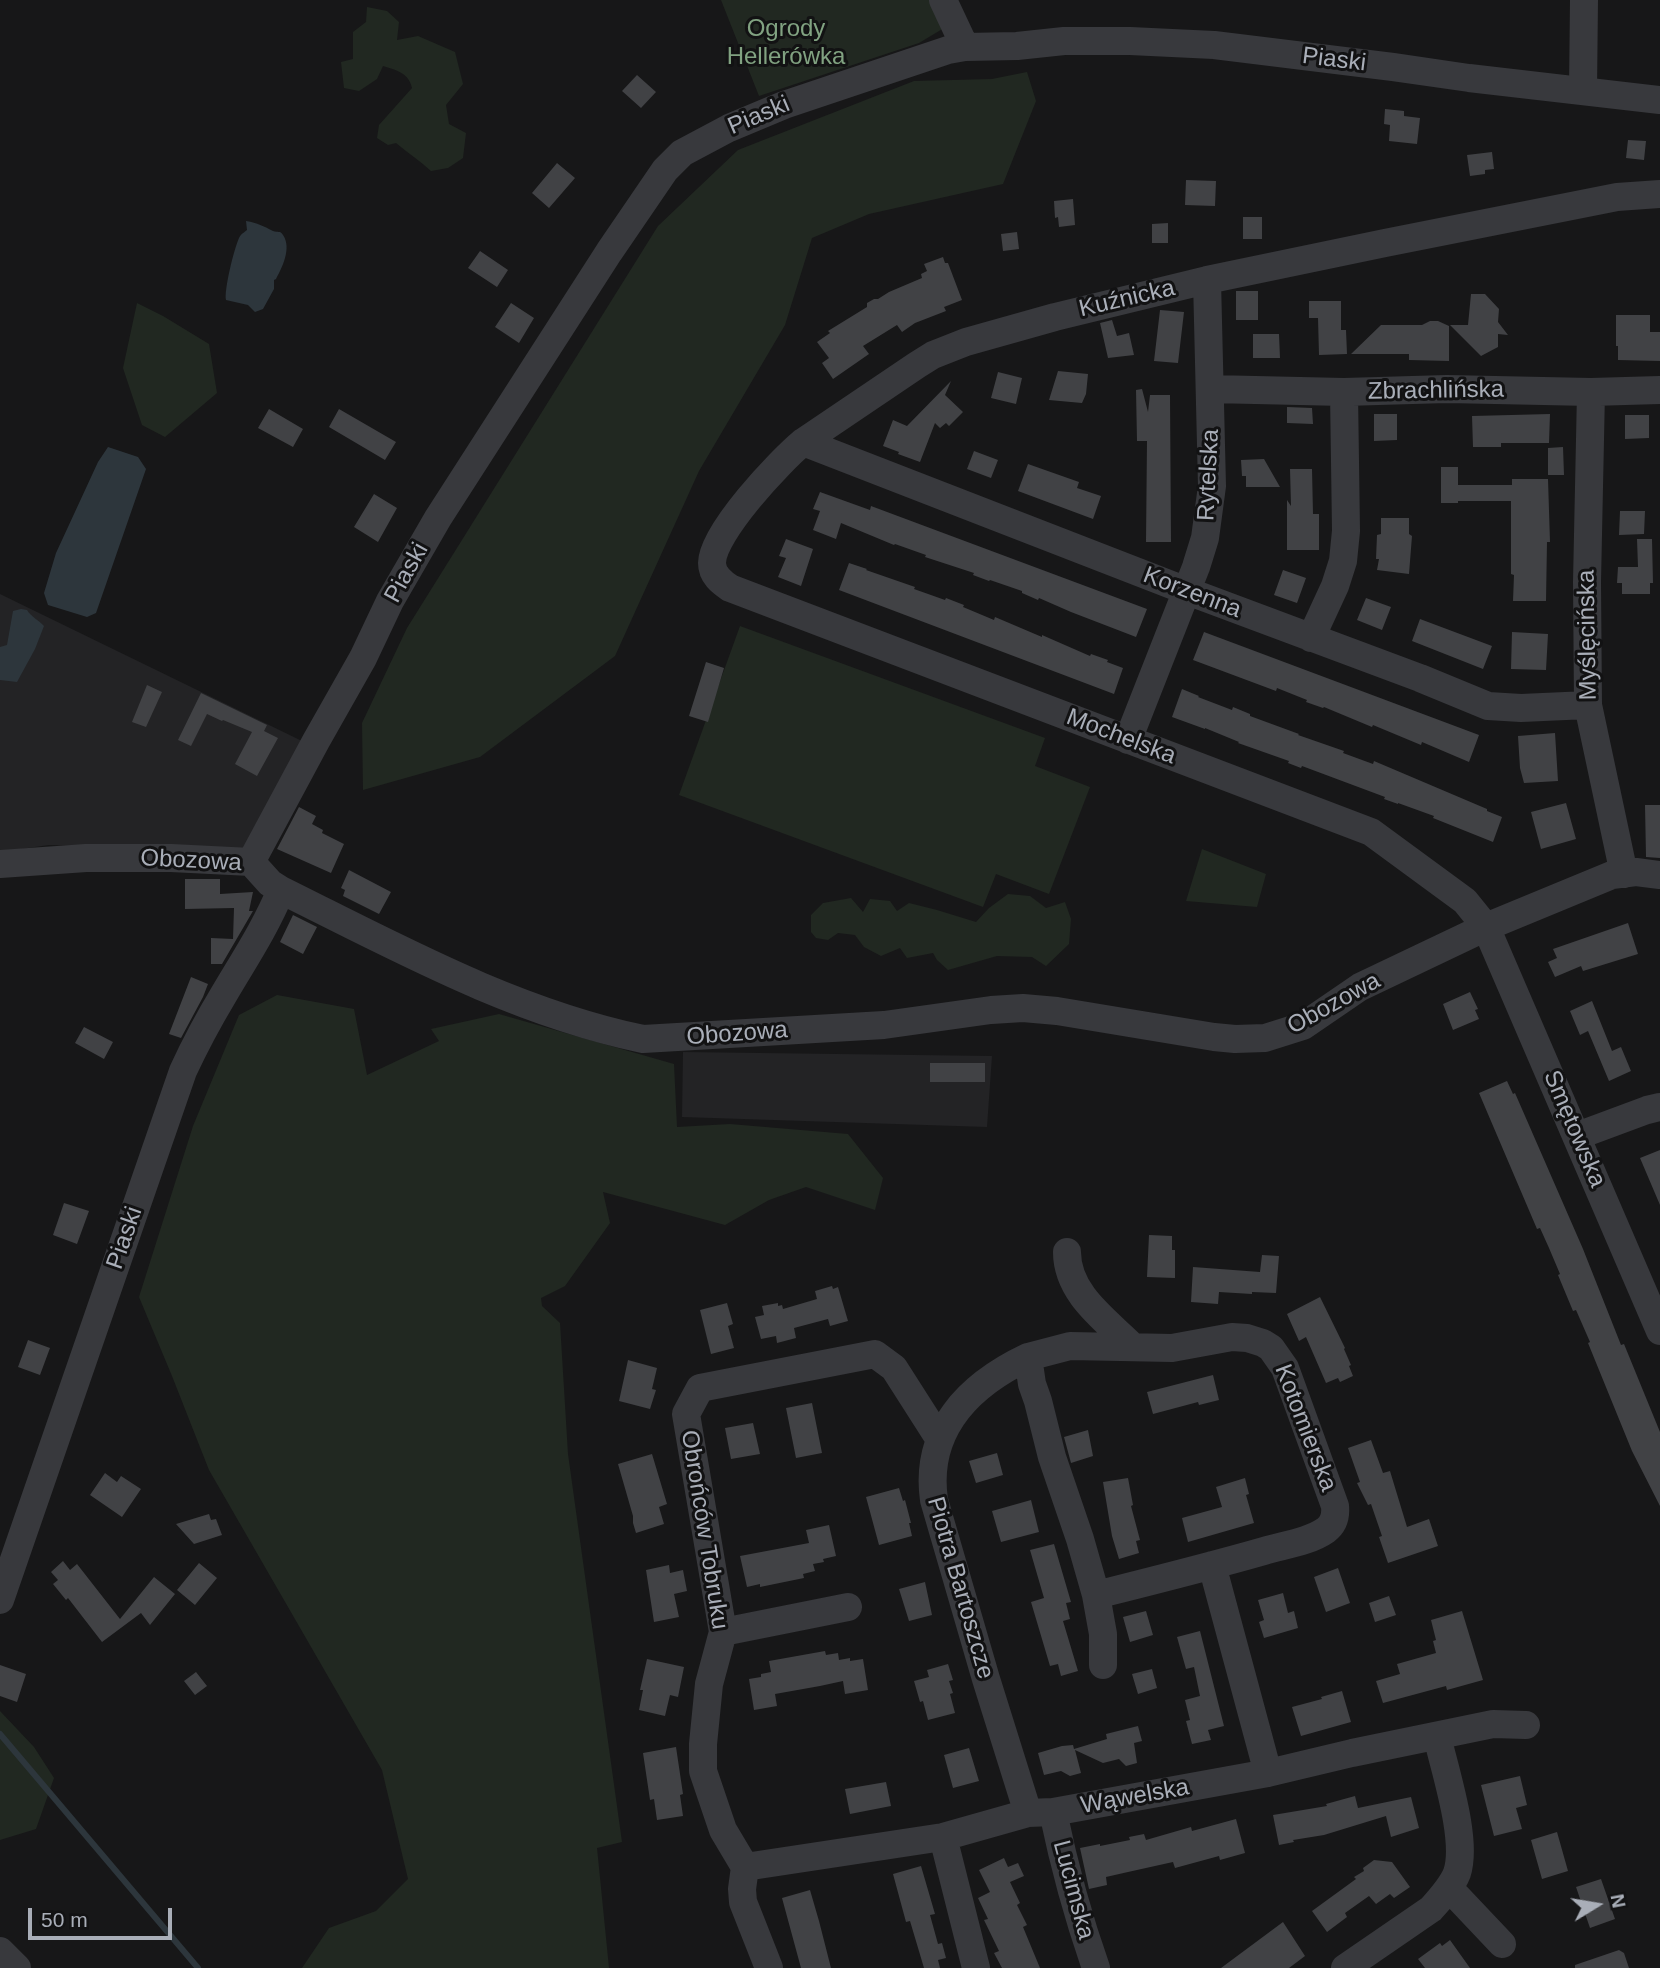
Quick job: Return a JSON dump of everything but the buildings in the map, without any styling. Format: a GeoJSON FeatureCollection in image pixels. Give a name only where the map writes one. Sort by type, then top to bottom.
{"type":"FeatureCollection","features":[{"type":"Feature","properties":{"kind":"street"},"geometry":{"type":"LineString","coordinates":[[943,0],[965,47]]}},
{"type":"Feature","properties":{"kind":"street"},"geometry":{"type":"LineString","coordinates":[[1583,91],[1584,0]]}},
{"type":"Feature","properties":{"kind":"street","name":"Piaski"},"geometry":{"type":"LineString","coordinates":[[251,862],[363,658],[390,601],[438,518],[609,252],[665,170],[689,149],[729,128],[784,105],[932,55],[965,47],[1017,46],[1064,41],[1214,45],[1660,100]]}},
{"type":"Feature","properties":{"kind":"street","name":"Kuźnicka"},"geometry":{"type":"LineString","coordinates":[[730,588],[720,582],[714,572],[714,553],[748,500],[787,456],[803,442],[916,365],[949,348],[1055,317],[1208,281],[1617,197],[1660,194]]}},
{"type":"Feature","properties":{"kind":"street","name":"Rytelska"},"geometry":{"type":"LineString","coordinates":[[1128,740],[1186,591],[1205,538],[1210,514],[1212,486],[1208,281]]}},
{"type":"Feature","properties":{"kind":"street","name":"Zbrachlińska"},"geometry":{"type":"LineString","coordinates":[[1211,389],[1344,392],[1447,388],[1591,392],[1660,390]]}},
{"type":"Feature","properties":{"kind":"street"},"geometry":{"type":"LineString","coordinates":[[1311,638],[1335,586],[1343,561],[1346,531],[1344,392]]}},
{"type":"Feature","properties":{"kind":"street","name":"Myślęcińska"},"geometry":{"type":"LineString","coordinates":[[1591,392],[1587,582],[1588,705],[1624,874]]}},
{"type":"Feature","properties":{"kind":"street","name":"Korzenna"},"geometry":{"type":"LineString","coordinates":[[803,442],[1488,706],[1521,708],[1588,705]]}},
{"type":"Feature","properties":{"kind":"street","name":"Mochelska"},"geometry":{"type":"LineString","coordinates":[[730,588],[1371,832],[1465,901],[1486,927]]}},
{"type":"Feature","properties":{"kind":"street","name":"Obozowa"},"geometry":{"type":"LineString","coordinates":[[0,864],[86,858],[251,862],[270,883],[281,890],[404,951],[529,1007],[610,1032],[643,1039],[884,1026],[991,1010],[1023,1008],[1057,1011],[1214,1037],[1265,1038],[1303,1026],[1360,986],[1486,927],[1612,875],[1636,872],[1660,875]]}},
{"type":"Feature","properties":{"kind":"street","name":"Piaski"},"geometry":{"type":"LineString","coordinates":[[0,1600],[183,1071],[248,956],[281,890]]}},
{"type":"Feature","properties":{"kind":"street","name":"Smętowska"},"geometry":{"type":"LineString","coordinates":[[1486,927],[1660,1331]]}},
{"type":"Feature","properties":{"kind":"street"},"geometry":{"type":"LineString","coordinates":[[1577,1136],[1660,1107]]}},
{"type":"Feature","properties":{"kind":"street"},"geometry":{"type":"LineString","coordinates":[[1066,1252],[1069,1272],[1077,1289],[1133,1346]]}},
{"type":"Feature","properties":{"kind":"street","name":"Kotomierska"},"geometry":{"type":"LineString","coordinates":[[1028,1357],[1070,1346],[1172,1348],[1232,1337],[1255,1340],[1271,1348],[1285,1368],[1336,1511],[1335,1519],[1323,1532],[1304,1539],[1096,1595]]}},
{"type":"Feature","properties":{"kind":"street","name":"Obrońców Tobruku"},"geometry":{"type":"LineString","coordinates":[[745,1867],[723,1830],[703,1771],[709,1684],[723,1632],[686,1414],[700,1388],[875,1354],[894,1368],[940,1440]]}},
{"type":"Feature","properties":{"kind":"street"},"geometry":{"type":"LineString","coordinates":[[1028,1357],[1032,1384],[1052,1457],[1096,1595],[1103,1634],[1103,1665]]}},
{"type":"Feature","properties":{"kind":"street","name":"Piotra Bartoszcze"},"geometry":{"type":"LineString","coordinates":[[1028,1357],[1002,1369],[967,1397],[957,1409],[935,1453],[931,1481],[934,1500],[986,1679],[1041,1812]]}},
{"type":"Feature","properties":{"kind":"street"},"geometry":{"type":"LineString","coordinates":[[1213,1565],[1268,1773]]}},
{"type":"Feature","properties":{"kind":"street"},"geometry":{"type":"LineString","coordinates":[[723,1632],[848,1607]]}},
{"type":"Feature","properties":{"kind":"street","name":"Wąwelska"},"geometry":{"type":"LineString","coordinates":[[745,1867],[943,1837],[1041,1812],[1268,1773],[1493,1724],[1525,1725]]}},
{"type":"Feature","properties":{"kind":"street"},"geometry":{"type":"LineString","coordinates":[[1345,1968],[1431,1909],[1456,1877],[1460,1838],[1437,1736]]}},
{"type":"Feature","properties":{"kind":"street","name":"Lucimska"},"geometry":{"type":"LineString","coordinates":[[1041,1812],[1064,1865],[1096,1968]]}},
{"type":"Feature","properties":{"kind":"street"},"geometry":{"type":"LineString","coordinates":[[943,1837],[976,1968]]}},
{"type":"Feature","properties":{"kind":"street"},"geometry":{"type":"LineString","coordinates":[[745,1867],[743,1902],[769,1968]]}},
{"type":"Feature","properties":{"kind":"street"},"geometry":{"type":"LineString","coordinates":[[1449,1888],[1502,1944]]}},
{"type":"Feature","properties":{"kind":"street"},"geometry":{"type":"LineString","coordinates":[[0,1951],[17,1968]]}},
{"type":"Feature","properties":{"kind":"shaded area"},"geometry":{"type":"Polygon","coordinates":[[[246,221],[281,233],[287,246],[283,264],[274,280],[274,289],[263,309],[255,312],[248,305],[226,300],[232,260],[239,238],[247,230],[246,221]]]}},
{"type":"Feature","properties":{"kind":"shaded area"},"geometry":{"type":"Polygon","coordinates":[[[108,447],[138,457],[146,469],[96,613],[87,617],[48,605],[44,593],[56,553],[98,462],[108,447]]]}},
{"type":"Feature","properties":{"kind":"shaded area"},"geometry":{"type":"Polygon","coordinates":[[[0,594],[304,742],[250,850],[49,845],[0,852],[0,594]]]}},
{"type":"Feature","properties":{"kind":"shaded area"},"geometry":{"type":"Polygon","coordinates":[[[27,610],[44,626],[17,682],[0,680],[0,647],[7,645],[13,611],[27,610]]]}},
{"type":"Feature","properties":{"kind":"shaded area"},"geometry":{"type":"Polygon","coordinates":[[[683,1052],[992,1056],[987,1127],[682,1117],[683,1052]]]}},
{"type":"Feature","properties":{"kind":"green space","name":"Ogrody Hellerówka"},"geometry":{"type":"Polygon","coordinates":[[[721,0],[931,0],[944,28],[919,43],[759,96],[721,0]]]}},
{"type":"Feature","properties":{"kind":"green space"},"geometry":{"type":"Polygon","coordinates":[[[367,7],[387,11],[399,22],[397,40],[418,36],[455,52],[463,84],[446,105],[449,124],[466,133],[463,158],[448,168],[431,171],[396,143],[388,145],[377,138],[379,125],[412,88],[405,76],[383,66],[377,79],[359,91],[344,88],[341,62],[353,59],[353,32],[366,22],[367,7]]]}},
{"type":"Feature","properties":{"kind":"green space"},"geometry":{"type":"Polygon","coordinates":[[[1027,72],[1036,101],[1003,184],[869,214],[812,238],[785,325],[699,471],[615,656],[480,757],[363,790],[362,723],[407,628],[658,226],[738,150],[914,81],[992,79],[1027,72]]]}},
{"type":"Feature","properties":{"kind":"green space"},"geometry":{"type":"Polygon","coordinates":[[[137,303],[209,344],[217,393],[165,437],[142,425],[123,368],[137,303]]]}},
{"type":"Feature","properties":{"kind":"green space"},"geometry":{"type":"Polygon","coordinates":[[[740,626],[1045,738],[1035,766],[1090,787],[1049,894],[996,874],[983,907],[679,795],[740,626]]]}},
{"type":"Feature","properties":{"kind":"green space"},"geometry":{"type":"Polygon","coordinates":[[[1202,849],[1266,874],[1257,907],[1186,901],[1202,849]]]}},
{"type":"Feature","properties":{"kind":"green space"},"geometry":{"type":"Polygon","coordinates":[[[1008,894],[1030,896],[1046,908],[1065,902],[1071,919],[1069,944],[1046,966],[1032,957],[997,956],[948,970],[933,953],[907,958],[900,948],[881,956],[864,947],[855,935],[838,933],[828,940],[816,938],[811,932],[811,915],[823,903],[851,898],[863,912],[870,899],[890,901],[897,911],[909,903],[976,922],[1008,894]]]}},
{"type":"Feature","properties":{"kind":"green space"},"geometry":{"type":"Polygon","coordinates":[[[277,995],[354,1009],[367,1075],[439,1041],[431,1029],[499,1014],[674,1064],[677,1127],[730,1124],[848,1134],[883,1178],[875,1210],[806,1187],[769,1200],[725,1225],[603,1192],[610,1223],[565,1286],[541,1298],[542,1306],[560,1323],[568,1454],[622,1842],[597,1848],[609,1968],[302,1968],[329,1928],[376,1911],[408,1879],[382,1770],[209,1470],[139,1297],[193,1126],[239,1015],[277,995]]]}},
{"type":"Feature","properties":{"kind":"green space"},"geometry":{"type":"Polygon","coordinates":[[[0,1711],[34,1747],[54,1778],[36,1829],[0,1840],[0,1711]]]}},
{"type":"Feature","properties":{"kind":"waterway"},"geometry":{"type":"LineString","coordinates":[[0,1734],[198,1968]]}}]}
